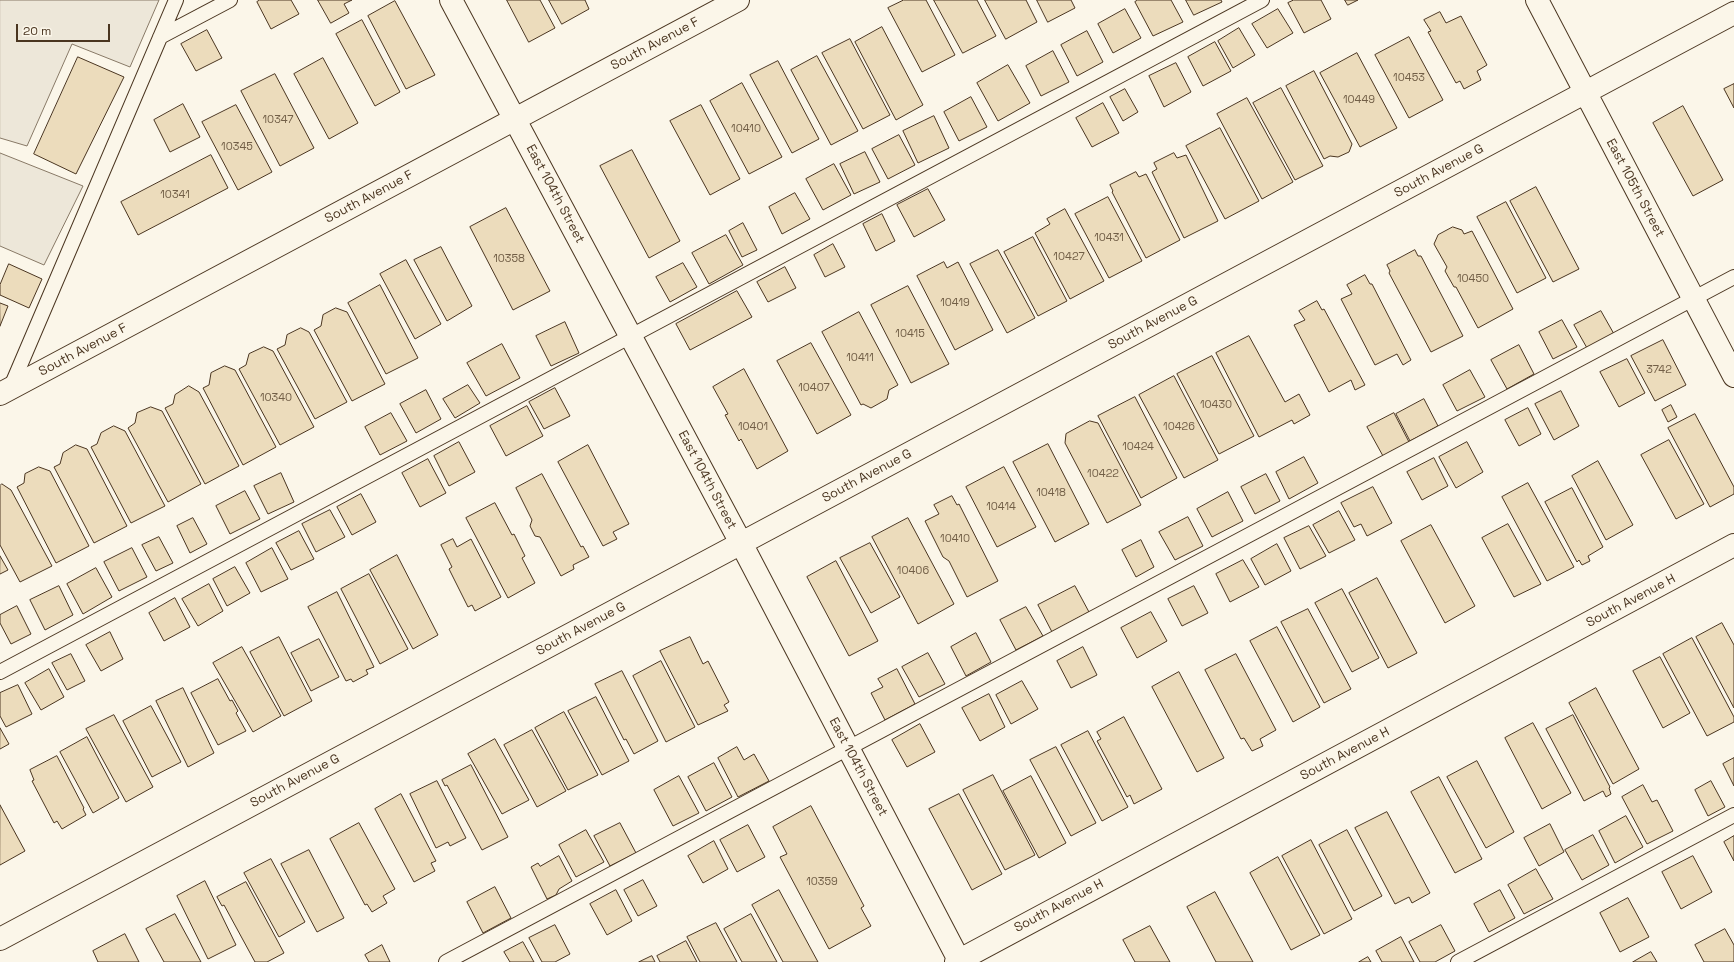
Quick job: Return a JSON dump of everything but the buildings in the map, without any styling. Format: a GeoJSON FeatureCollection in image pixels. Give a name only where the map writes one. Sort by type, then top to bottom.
{"type":"FeatureCollection","features":[{"type":"Feature","properties":{"kind":"street","name":"East 104th Street"},"geometry":{"type":"LineString","coordinates":[[451,0],[741,543],[958,961]]}},
{"type":"Feature","properties":{"kind":"street","name":"South Avenue F"},"geometry":{"type":"LineString","coordinates":[[5,391],[738,0]]}},
{"type":"Feature","properties":{"kind":"street","name":"East 105th Street"},"geometry":{"type":"LineString","coordinates":[[1536,0],[1734,376]]}},
{"type":"Feature","properties":{"kind":"street","name":"South Avenue G"},"geometry":{"type":"LineString","coordinates":[[0,939],[1734,14]]}},
{"type":"Feature","properties":{"kind":"street","name":"South Avenue H"},"geometry":{"type":"LineString","coordinates":[[958,961],[1734,545]]}},
{"type":"Feature","properties":{"kind":"lane"},"geometry":{"type":"LineString","coordinates":[[5,391],[176,0]]}},
{"type":"Feature","properties":{"kind":"lane"},"geometry":{"type":"LineString","coordinates":[[160,37],[230,0]]}},
{"type":"Feature","properties":{"kind":"lane"},"geometry":{"type":"LineString","coordinates":[[0,672],[1262,0]]}},
{"type":"Feature","properties":{"kind":"lane"},"geometry":{"type":"LineString","coordinates":[[446,962],[1734,277]]}},
{"type":"Feature","properties":{"kind":"lane"},"geometry":{"type":"LineString","coordinates":[[1458,962],[1734,815]]}},
{"type":"Feature","properties":{"kind":"shaded area"},"geometry":{"type":"Polygon","coordinates":[[[0,0],[159,0],[130,67],[72,44],[27,146],[0,138],[0,0]]]}},
{"type":"Feature","properties":{"kind":"shaded area"},"geometry":{"type":"Polygon","coordinates":[[[0,153],[83,186],[44,265],[0,246],[0,153]]]}}]}
